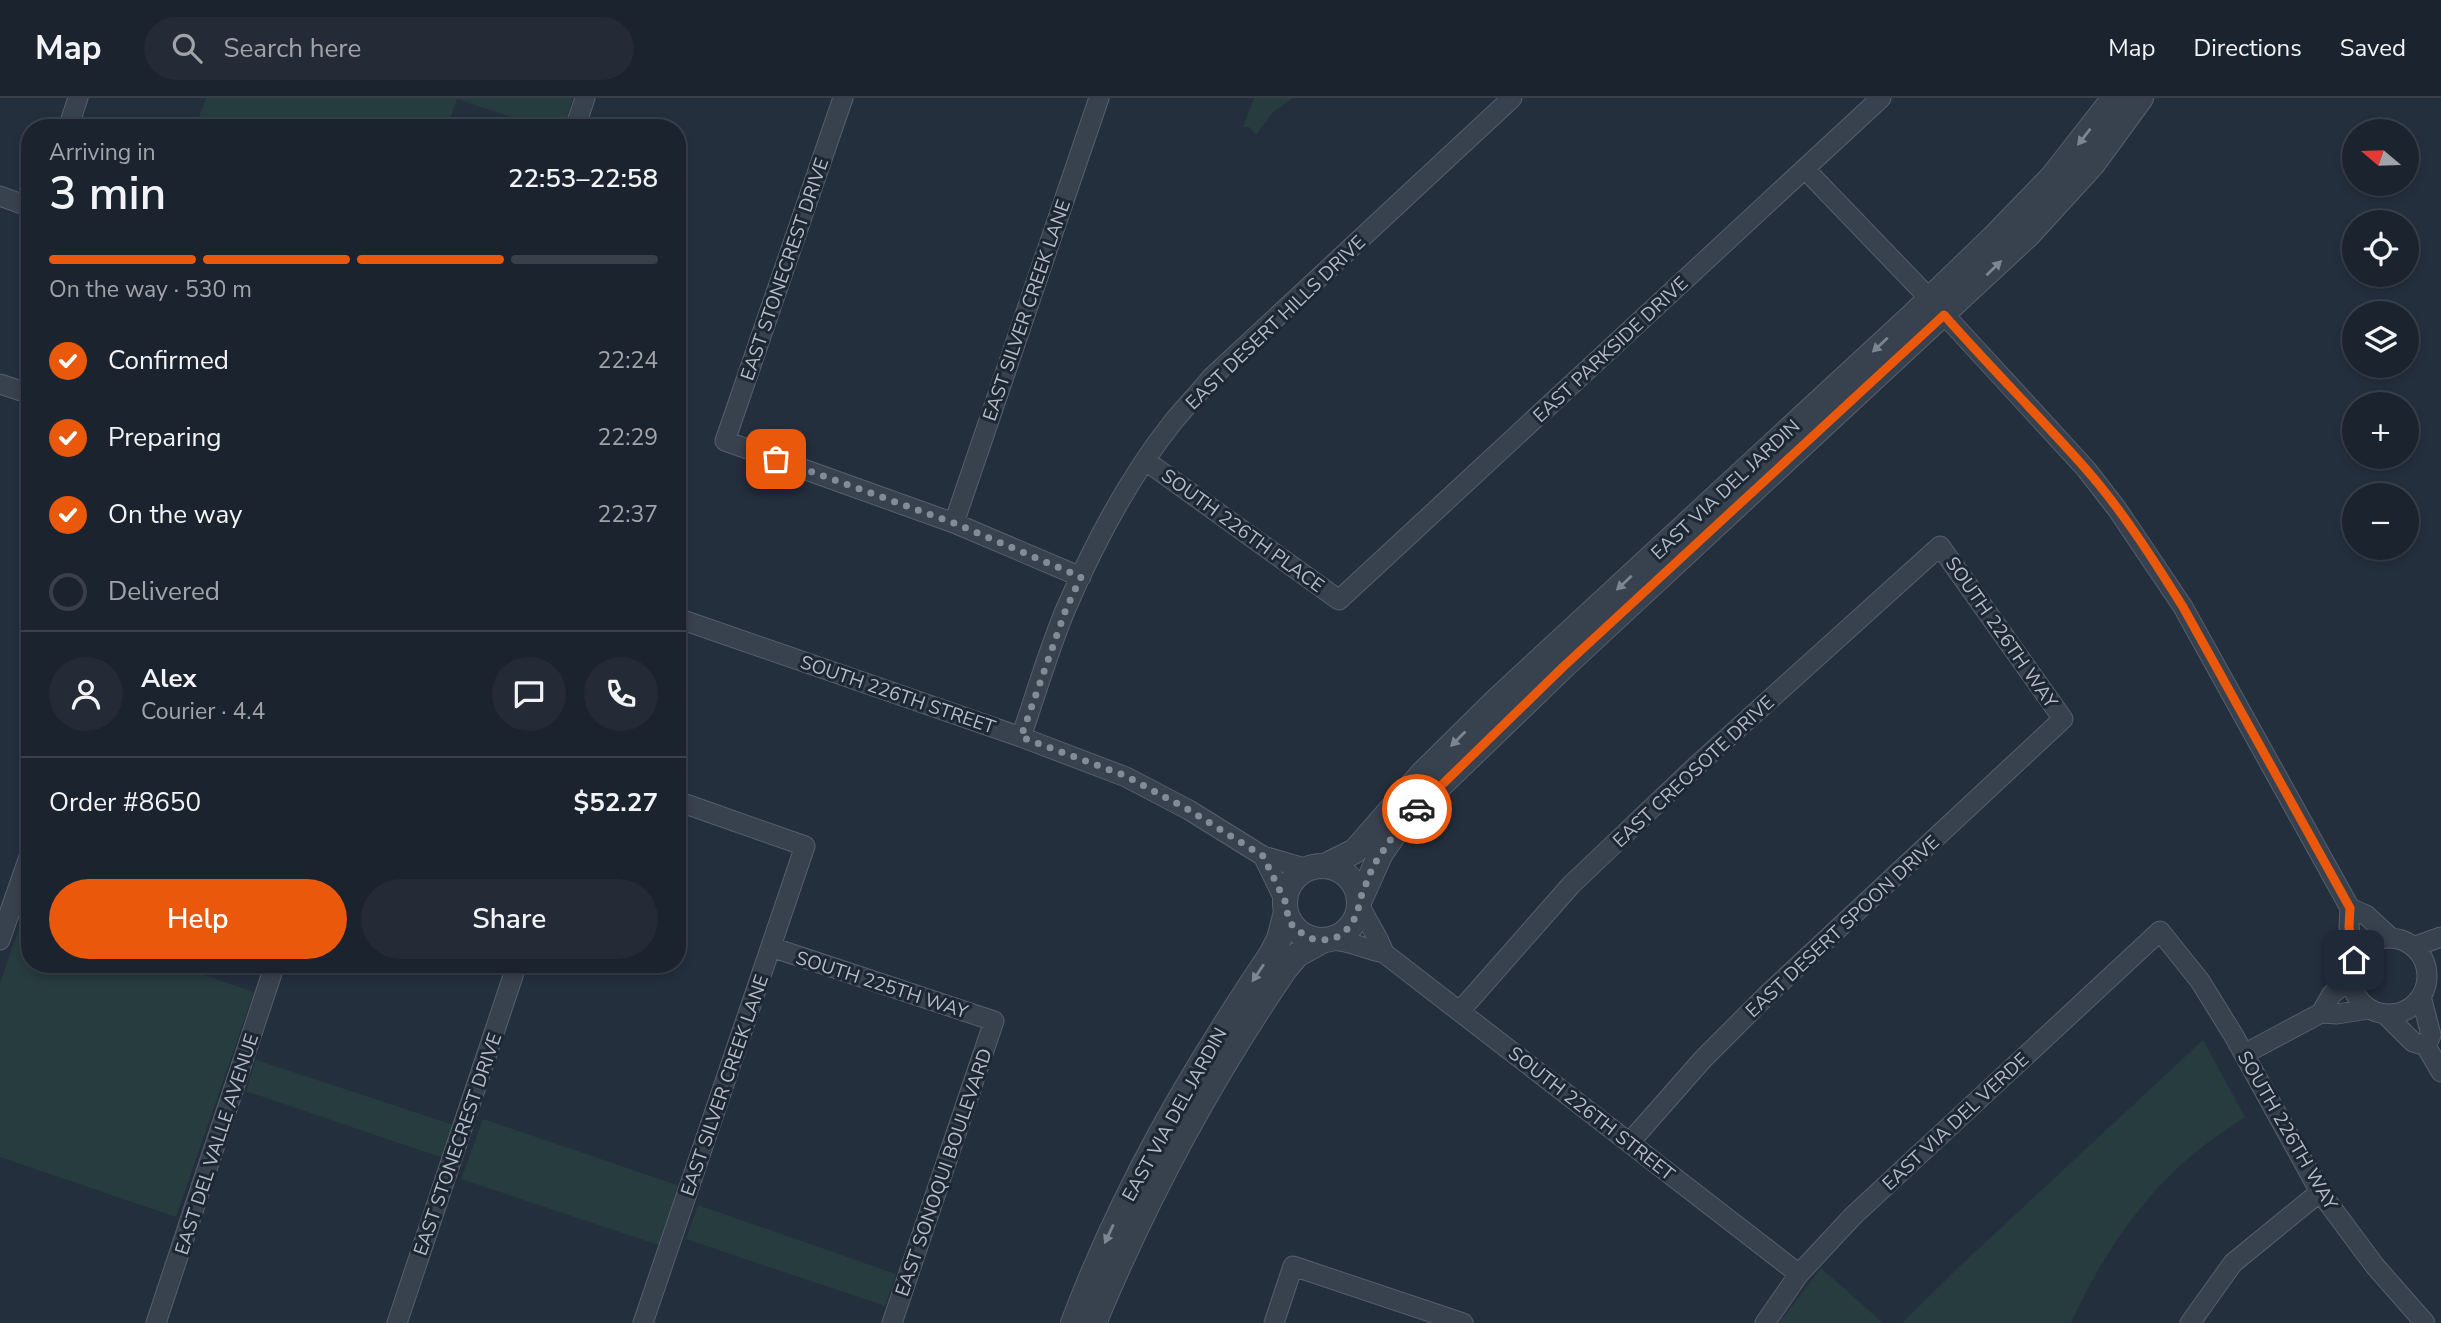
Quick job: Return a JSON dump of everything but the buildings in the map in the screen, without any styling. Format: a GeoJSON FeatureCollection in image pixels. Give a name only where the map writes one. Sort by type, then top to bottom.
{"type":"FeatureCollection","features":[{"type":"Feature","properties":{"kind":"street"},"geometry":{"type":"LineString","coordinates":[[71,119],[78,98]]}},
{"type":"Feature","properties":{"kind":"street"},"geometry":{"type":"LineString","coordinates":[[578,119],[585,98]]}},
{"type":"Feature","properties":{"kind":"street","name":"EAST STONECREST DRIVE"},"geometry":{"type":"LineString","coordinates":[[843,98],[725,441],[954,523]]}},
{"type":"Feature","properties":{"kind":"street","name":"EAST SILVER CREEK LANE"},"geometry":{"type":"LineString","coordinates":[[954,523],[1099,98]]}},
{"type":"Feature","properties":{"kind":"street","name":"EAST DESERT HILLS DRIVE"},"geometry":{"type":"LineString","coordinates":[[1021,737],[1066,609],[1081,577],[1106,526],[1172,422],[1212,378],[1512,98]]}},
{"type":"Feature","properties":{"kind":"street","name":"EAST PARKSIDE DRIVE"},"geometry":{"type":"LineString","coordinates":[[1339,600],[1881,98]]}},
{"type":"Feature","properties":{"kind":"street","name":"EAST VIA DEL JARDIN"},"geometry":{"type":"LineString","coordinates":[[1359,903],[1381,853],[1422,803],[1937,307],[2053,176],[2114,98]]}},
{"type":"Feature","properties":{"kind":"street","name":"EAST VIA DEL JARDIN"},"geometry":{"type":"LineString","coordinates":[[1316,867],[1355,851],[1422,774],[1498,699],[1937,307],[2051,210],[2092,164],[2141,98]]}},
{"type":"Feature","properties":{"kind":"street"},"geometry":{"type":"LineString","coordinates":[[1805,169],[2086,469],[2139,539],[2183,607],[2350,908],[2353,990],[2360,1001],[2377,1011],[2413,1042],[2426,1046],[2441,1072]]}},
{"type":"Feature","properties":{"kind":"street"},"geometry":{"type":"LineString","coordinates":[[0,197],[21,204]]}},
{"type":"Feature","properties":{"kind":"street"},"geometry":{"type":"LineString","coordinates":[[0,384],[21,391]]}},
{"type":"Feature","properties":{"kind":"street","name":"SOUTH 226TH PLACE"},"geometry":{"type":"LineString","coordinates":[[1146,461],[1339,600]]}},
{"type":"Feature","properties":{"kind":"street"},"geometry":{"type":"LineString","coordinates":[[954,523],[1081,577]]}},
{"type":"Feature","properties":{"kind":"street","name":"SOUTH 226TH WAY"},"geometry":{"type":"LineString","coordinates":[[1940,546],[2063,719]]}},
{"type":"Feature","properties":{"kind":"street","name":"EAST CREOSOTE DRIVE"},"geometry":{"type":"LineString","coordinates":[[1460,1012],[1571,885],[1695,767],[1940,546]]}},
{"type":"Feature","properties":{"kind":"street","name":"SOUTH 226TH STREET"},"geometry":{"type":"LineString","coordinates":[[686,621],[1126,776],[1189,810],[1263,856],[1316,867]]}},
{"type":"Feature","properties":{"kind":"street","name":"EAST DESERT SPOON DRIVE"},"geometry":{"type":"LineString","coordinates":[[1630,1142],[1704,1058],[1768,994],[2063,719]]}},
{"type":"Feature","properties":{"kind":"street","name":"EAST SILVER CREEK LANE"},"geometry":{"type":"LineString","coordinates":[[643,1323],[805,846],[686,804]]}},
{"type":"Feature","properties":{"kind":"street"},"geometry":{"type":"LineString","coordinates":[[1263,856],[1285,906],[1296,930],[1304,936],[1326,940],[1337,937],[1350,927],[1358,912],[1359,903],[1357,892],[1345,874],[1316,867],[1292,881],[1285,906]]}},
{"type":"Feature","properties":{"kind":"street"},"geometry":{"type":"LineString","coordinates":[[0,940],[21,880]]}},
{"type":"Feature","properties":{"kind":"street","name":"SOUTH 226TH STREET"},"geometry":{"type":"LineString","coordinates":[[1359,903],[1384,953]]}},
{"type":"Feature","properties":{"kind":"street","name":"EAST VIA DEL JARDIN"},"geometry":{"type":"LineString","coordinates":[[1073,1323],[1096,1262],[1143,1163],[1206,1053],[1270,956],[1279,939],[1285,906]]}},
{"type":"Feature","properties":{"kind":"street"},"geometry":{"type":"LineString","coordinates":[[2350,908],[2366,915],[2391,938]]}},
{"type":"Feature","properties":{"kind":"street","name":"SOUTH 226TH WAY"},"geometry":{"type":"LineString","coordinates":[[2160,931],[2200,981],[2244,1054],[2320,1192],[2375,1266],[2426,1323]]}},
{"type":"Feature","properties":{"kind":"street","name":"EAST VIA DEL VERDE"},"geometry":{"type":"LineString","coordinates":[[1765,1323],[1799,1274],[1853,1216],[2160,931]]}},
{"type":"Feature","properties":{"kind":"street"},"geometry":{"type":"LineString","coordinates":[[2413,947],[2441,937]]}},
{"type":"Feature","properties":{"kind":"street"},"geometry":{"type":"LineString","coordinates":[[2244,1054],[2321,1013],[2405,1010],[2421,996],[2434,967],[2403,941],[2391,938],[2369,943],[2321,1013]]}},
{"type":"Feature","properties":{"kind":"street","name":"EAST VIA DEL JARDIN"},"geometry":{"type":"LineString","coordinates":[[1094,1323],[1126,1247],[1174,1149],[1198,1107],[1286,968],[1308,947],[1326,940]]}},
{"type":"Feature","properties":{"kind":"street","name":"SOUTH 226TH STREET"},"geometry":{"type":"LineString","coordinates":[[1326,940],[1344,940],[1367,950],[1384,953],[1799,1274]]}},
{"type":"Feature","properties":{"kind":"street","name":"SOUTH 225TH WAY"},"geometry":{"type":"LineString","coordinates":[[771,947],[993,1021]]}},
{"type":"Feature","properties":{"kind":"street","name":"EAST DEL VALLE AVENUE"},"geometry":{"type":"LineString","coordinates":[[156,1323],[272,973]]}},
{"type":"Feature","properties":{"kind":"street","name":"EAST STONECREST DRIVE"},"geometry":{"type":"LineString","coordinates":[[397,1323],[514,973]]}},
{"type":"Feature","properties":{"kind":"street"},"geometry":{"type":"LineString","coordinates":[[2421,996],[2431,1035],[2426,1046]]}},
{"type":"Feature","properties":{"kind":"street","name":"EAST SONOQUI BOULEVARD"},"geometry":{"type":"LineString","coordinates":[[892,1323],[993,1021]]}},
{"type":"Feature","properties":{"kind":"street"},"geometry":{"type":"LineString","coordinates":[[2190,1323],[2233,1264],[2320,1192]]}},
{"type":"Feature","properties":{"kind":"street"},"geometry":{"type":"LineString","coordinates":[[1274,1323],[1293,1266],[1463,1323]]}},
{"type":"Feature","properties":{"kind":"green space"},"geometry":{"type":"Polygon","coordinates":[[[206,98],[571,98],[572,101],[566,119],[518,119],[457,99],[450,119],[198,119],[206,98]]]}},
{"type":"Feature","properties":{"kind":"green space"},"geometry":{"type":"Polygon","coordinates":[[[1254,98],[1293,98],[1273,112],[1256,135],[1249,127],[1243,127],[1254,98]]]}},
{"type":"Feature","properties":{"kind":"green space"},"geometry":{"type":"Polygon","coordinates":[[[21,923],[21,973],[198,973],[254,992],[176,1217],[0,1157],[0,983],[21,923]]]}},
{"type":"Feature","properties":{"kind":"green space"},"geometry":{"type":"Polygon","coordinates":[[[2203,1040],[2245,1117],[2192,1155],[2138,1211],[2108,1254],[2071,1323],[1902,1323],[1960,1266],[2203,1040]]]}},
{"type":"Feature","properties":{"kind":"green space"},"geometry":{"type":"Polygon","coordinates":[[[256,1060],[454,1125],[443,1158],[246,1091],[256,1060]]]}},
{"type":"Feature","properties":{"kind":"green space"},"geometry":{"type":"Polygon","coordinates":[[[483,1119],[680,1186],[659,1245],[461,1179],[483,1119]]]}},
{"type":"Feature","properties":{"kind":"green space"},"geometry":{"type":"Polygon","coordinates":[[[698,1205],[896,1274],[885,1306],[686,1239],[698,1205]]]}},
{"type":"Feature","properties":{"kind":"green space"},"geometry":{"type":"Polygon","coordinates":[[[1821,1268],[1883,1323],[1779,1323],[1821,1268]]]}},
{"type":"Feature","properties":{"kind":"way so far"},"geometry":{"type":"LineString","coordinates":[[776,459],[954,523],[1081,577],[1066,609],[1021,737],[1126,776],[1189,810],[1263,856],[1285,901],[1289,921],[1304,936],[1329,940],[1350,927],[1355,920],[1373,866],[1395,833],[1417,809]]}},
{"type":"Feature","properties":{"kind":"route"},"geometry":{"type":"LineString","coordinates":[[1417,809],[1563,667],[1944,315],[2086,469],[2162,573],[2350,908],[2349,927],[2354,960]]}}]}
